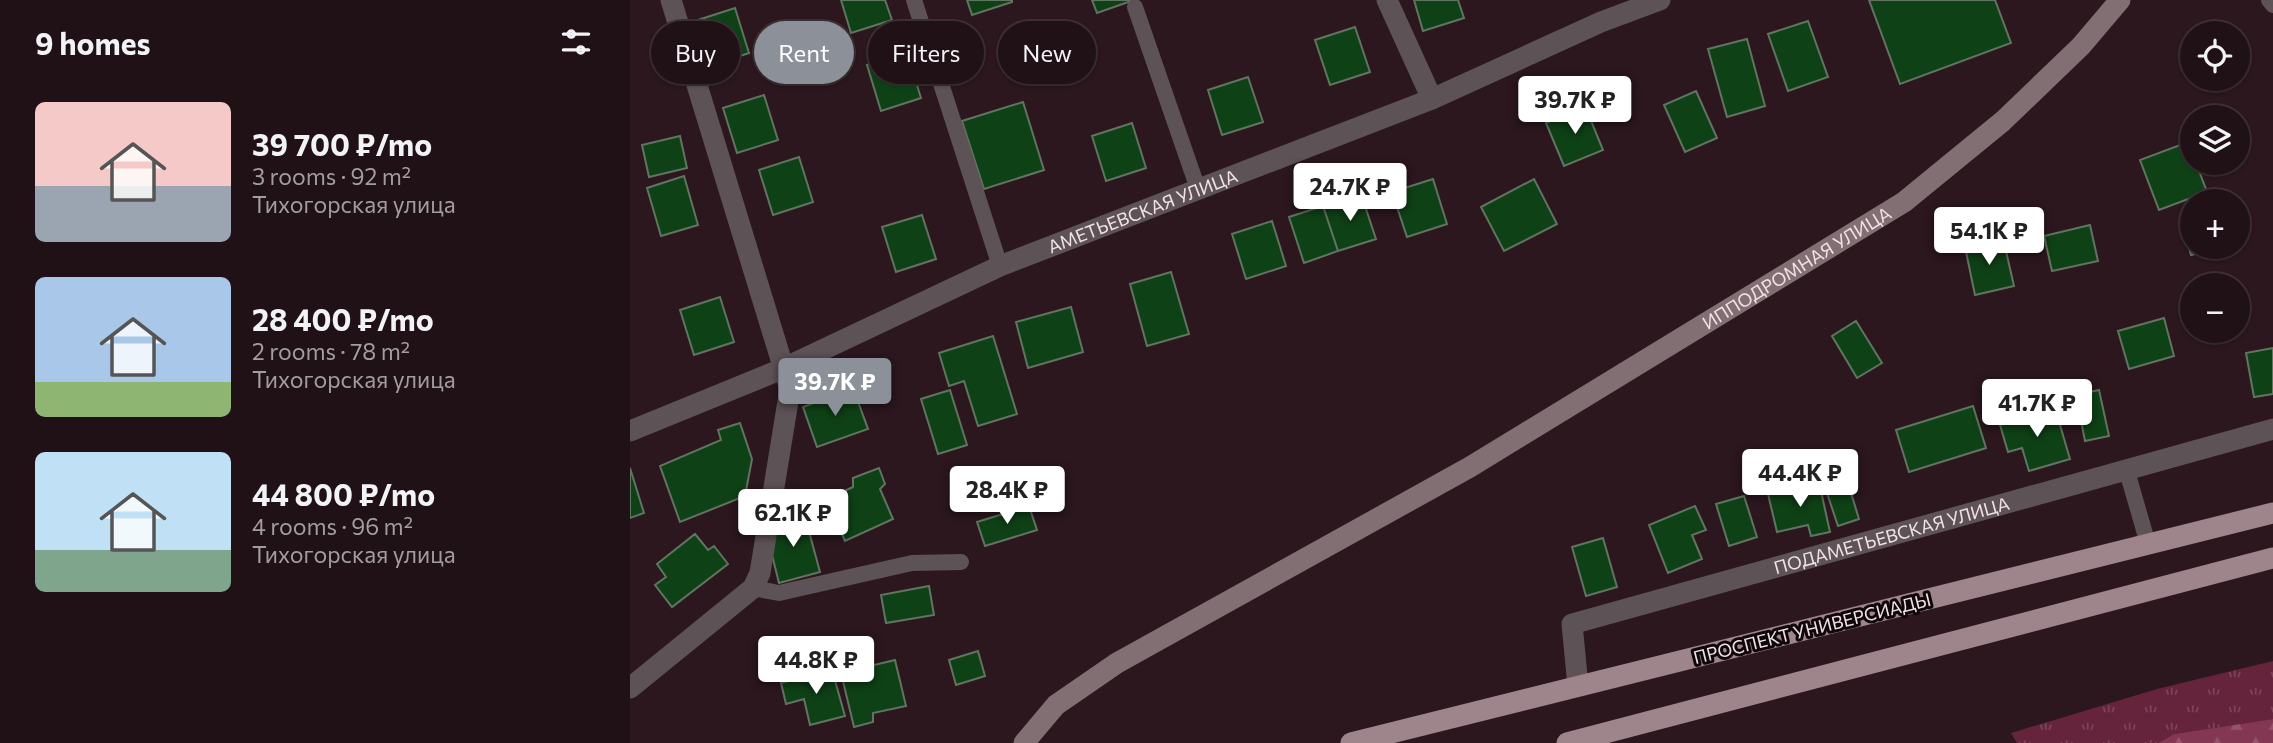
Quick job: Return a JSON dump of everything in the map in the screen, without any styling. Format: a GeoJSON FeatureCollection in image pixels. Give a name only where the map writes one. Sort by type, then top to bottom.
{"type":"FeatureCollection","features":[{"type":"Feature","properties":{"kind":"main road","name":"ПРОСПЕКТ УНИВЕРСИАДЫ"},"geometry":{"type":"LineString","coordinates":[[1351,743],[2273,513]]}},
{"type":"Feature","properties":{"kind":"main road"},"geometry":{"type":"LineString","coordinates":[[1567,743],[2273,558]]}},
{"type":"Feature","properties":{"kind":"street"},"geometry":{"type":"LineString","coordinates":[[630,688],[753,588],[760,573],[790,389],[671,0]]}},
{"type":"Feature","properties":{"kind":"street"},"geometry":{"type":"LineString","coordinates":[[1387,0],[1432,99]]}},
{"type":"Feature","properties":{"kind":"street"},"geometry":{"type":"LineString","coordinates":[[1601,22],[1605,0]]}},
{"type":"Feature","properties":{"kind":"street","name":"АМЕТЬЕВСКАЯ УЛИЦА"},"geometry":{"type":"LineString","coordinates":[[630,431],[782,369],[1000,266],[1432,99],[1601,22],[1660,0]]}},
{"type":"Feature","properties":{"kind":"street","name":"ИППОДРОМНАЯ УЛИЦА"},"geometry":{"type":"LineString","coordinates":[[1024,743],[1056,705],[1118,663],[1470,467],[1904,202],[2003,121],[2081,47],[2120,0]]}},
{"type":"Feature","properties":{"kind":"street","name":"ПОДАМЕТЬЕВСКАЯ УЛИЦА"},"geometry":{"type":"LineString","coordinates":[[1578,686],[1572,624],[2273,429]]}},
{"type":"Feature","properties":{"kind":"lane"},"geometry":{"type":"LineString","coordinates":[[914,0],[1000,266]]}},
{"type":"Feature","properties":{"kind":"lane"},"geometry":{"type":"LineString","coordinates":[[2269,0],[2273,5]]}},
{"type":"Feature","properties":{"kind":"lane"},"geometry":{"type":"LineString","coordinates":[[1135,7],[1198,189]]}},
{"type":"Feature","properties":{"kind":"lane"},"geometry":{"type":"LineString","coordinates":[[2126,468],[2148,544]]}},
{"type":"Feature","properties":{"kind":"lane"},"geometry":{"type":"LineString","coordinates":[[753,588],[779,593],[912,563],[961,562]]}},
{"type":"Feature","properties":{"kind":"green space"},"geometry":{"type":"Polygon","coordinates":[[[2273,661],[2273,719],[2174,734],[2158,743],[2017,743],[2011,733],[2157,689],[2273,661]]]}},
{"type":"Feature","properties":{"kind":"green space"},"geometry":{"type":"Polygon","coordinates":[[[2273,719],[2273,743],[2158,743],[2174,734],[2273,719]]]}},
{"type":"Feature","properties":{"kind":"building"},"geometry":{"type":"Polygon","coordinates":[[[841,0],[885,0],[892,20],[868,21],[868,28],[854,32],[854,21],[847,21],[841,0]]]}},
{"type":"Feature","properties":{"kind":"building"},"geometry":{"type":"Polygon","coordinates":[[[967,0],[1012,0],[1012,2],[972,15],[967,0]]]}},
{"type":"Feature","properties":{"kind":"building"},"geometry":{"type":"Polygon","coordinates":[[[1092,0],[1134,0],[1097,13],[1092,0]]]}},
{"type":"Feature","properties":{"kind":"building"},"geometry":{"type":"Polygon","coordinates":[[[1414,0],[1458,0],[1464,18],[1423,31],[1414,0]]]}},
{"type":"Feature","properties":{"kind":"building"},"geometry":{"type":"Polygon","coordinates":[[[1869,0],[1995,0],[2011,43],[1900,84],[1869,0]]]}},
{"type":"Feature","properties":{"kind":"building"},"geometry":{"type":"Polygon","coordinates":[[[735,8],[739,21],[695,21],[735,8]]]}},
{"type":"Feature","properties":{"kind":"building"},"geometry":{"type":"Polygon","coordinates":[[[1808,21],[1828,77],[1788,91],[1768,34],[1808,21]]]}},
{"type":"Feature","properties":{"kind":"building"},"geometry":{"type":"Polygon","coordinates":[[[740,24],[749,53],[740,56],[740,24]]]}},
{"type":"Feature","properties":{"kind":"building"},"geometry":{"type":"Polygon","coordinates":[[[1355,27],[1370,72],[1330,85],[1315,40],[1355,27]]]}},
{"type":"Feature","properties":{"kind":"building"},"geometry":{"type":"Polygon","coordinates":[[[1747,39],[1765,106],[1727,117],[1708,49],[1747,39]]]}},
{"type":"Feature","properties":{"kind":"building"},"geometry":{"type":"Polygon","coordinates":[[[1248,77],[1263,122],[1222,135],[1208,90],[1248,77]]]}},
{"type":"Feature","properties":{"kind":"building"},"geometry":{"type":"Polygon","coordinates":[[[873,84],[917,84],[921,98],[881,111],[873,84]]]}},
{"type":"Feature","properties":{"kind":"building"},"geometry":{"type":"Polygon","coordinates":[[[1696,91],[1717,138],[1685,152],[1664,105],[1696,91]]]}},
{"type":"Feature","properties":{"kind":"building"},"geometry":{"type":"Polygon","coordinates":[[[764,95],[778,140],[737,153],[723,108],[764,95]]]}},
{"type":"Feature","properties":{"kind":"building"},"geometry":{"type":"Polygon","coordinates":[[[1023,102],[1044,170],[984,189],[962,121],[1023,102]]]}},
{"type":"Feature","properties":{"kind":"building"},"geometry":{"type":"Polygon","coordinates":[[[1585,106],[1603,150],[1564,166],[1546,123],[1585,106]]]}},
{"type":"Feature","properties":{"kind":"building"},"geometry":{"type":"Polygon","coordinates":[[[1132,123],[1146,168],[1106,181],[1092,136],[1132,123]]]}},
{"type":"Feature","properties":{"kind":"building"},"geometry":{"type":"Polygon","coordinates":[[[680,136],[687,168],[649,177],[642,145],[680,136]]]}},
{"type":"Feature","properties":{"kind":"building"},"geometry":{"type":"Polygon","coordinates":[[[2180,145],[2180,175],[2201,175],[2206,189],[2180,189],[2180,202],[2159,210],[2140,160],[2180,145]]]}},
{"type":"Feature","properties":{"kind":"building"},"geometry":{"type":"Polygon","coordinates":[[[799,157],[813,202],[773,215],[759,170],[799,157]]]}},
{"type":"Feature","properties":{"kind":"building"},"geometry":{"type":"Polygon","coordinates":[[[684,176],[698,225],[661,236],[647,188],[684,176]]]}},
{"type":"Feature","properties":{"kind":"building"},"geometry":{"type":"Polygon","coordinates":[[[1433,179],[1447,224],[1407,237],[1392,192],[1433,179]]]}},
{"type":"Feature","properties":{"kind":"building"},"geometry":{"type":"Polygon","coordinates":[[[1534,179],[1557,224],[1504,251],[1481,207],[1534,179]]]}},
{"type":"Feature","properties":{"kind":"building"},"geometry":{"type":"Polygon","coordinates":[[[1361,194],[1376,239],[1338,251],[1323,206],[1361,194]]]}},
{"type":"Feature","properties":{"kind":"building"},"geometry":{"type":"Polygon","coordinates":[[[1323,206],[1338,251],[1304,263],[1289,217],[1323,206]]]}},
{"type":"Feature","properties":{"kind":"building"},"geometry":{"type":"Polygon","coordinates":[[[922,215],[936,259],[896,272],[882,227],[922,215]]]}},
{"type":"Feature","properties":{"kind":"building"},"geometry":{"type":"Polygon","coordinates":[[[1272,221],[1286,266],[1246,279],[1232,234],[1272,221]]]}},
{"type":"Feature","properties":{"kind":"building"},"geometry":{"type":"Polygon","coordinates":[[[2090,225],[2098,261],[2052,271],[2044,236],[2090,225]]]}},
{"type":"Feature","properties":{"kind":"building"},"geometry":{"type":"Polygon","coordinates":[[[2003,238],[2014,286],[1975,295],[1965,247],[2003,238]]]}},
{"type":"Feature","properties":{"kind":"building"},"geometry":{"type":"Polygon","coordinates":[[[1171,272],[1189,334],[1147,346],[1130,284],[1171,272]]]}},
{"type":"Feature","properties":{"kind":"building"},"geometry":{"type":"Polygon","coordinates":[[[720,297],[734,342],[694,355],[680,310],[720,297]]]}},
{"type":"Feature","properties":{"kind":"building"},"geometry":{"type":"Polygon","coordinates":[[[1071,307],[1083,352],[1028,368],[1016,322],[1071,307]]]}},
{"type":"Feature","properties":{"kind":"building"},"geometry":{"type":"Polygon","coordinates":[[[2164,318],[2174,356],[2129,369],[2118,331],[2164,318]]]}},
{"type":"Feature","properties":{"kind":"building"},"geometry":{"type":"Polygon","coordinates":[[[1856,321],[1882,363],[1857,378],[1832,336],[1856,321]]]}},
{"type":"Feature","properties":{"kind":"building"},"geometry":{"type":"Polygon","coordinates":[[[993,336],[1017,414],[978,426],[964,381],[949,386],[939,353],[993,336]]]}},
{"type":"Feature","properties":{"kind":"building"},"geometry":{"type":"Polygon","coordinates":[[[2273,348],[2273,394],[2254,397],[2246,353],[2273,348]]]}},
{"type":"Feature","properties":{"kind":"building"},"geometry":{"type":"Polygon","coordinates":[[[853,388],[868,429],[817,447],[803,407],[853,388]]]}},
{"type":"Feature","properties":{"kind":"building"},"geometry":{"type":"Polygon","coordinates":[[[950,390],[967,445],[938,454],[921,399],[950,390]]]}},
{"type":"Feature","properties":{"kind":"building"},"geometry":{"type":"Polygon","coordinates":[[[2099,390],[2109,436],[2085,441],[2076,395],[2099,390]]]}},
{"type":"Feature","properties":{"kind":"building"},"geometry":{"type":"Polygon","coordinates":[[[1973,406],[1986,448],[1909,472],[1896,430],[1973,406]]]}},
{"type":"Feature","properties":{"kind":"building"},"geometry":{"type":"Polygon","coordinates":[[[2055,408],[2070,459],[2029,471],[2022,448],[2008,452],[2000,425],[2055,408]]]}},
{"type":"Feature","properties":{"kind":"building"},"geometry":{"type":"Polygon","coordinates":[[[740,423],[752,459],[745,496],[680,522],[660,466],[721,440],[718,430],[740,423]]]}},
{"type":"Feature","properties":{"kind":"building"},"geometry":{"type":"Polygon","coordinates":[[[630,468],[644,513],[630,518],[630,468]]]}},
{"type":"Feature","properties":{"kind":"building"},"geometry":{"type":"Polygon","coordinates":[[[879,468],[885,484],[880,489],[893,519],[845,541],[827,499],[853,487],[853,478],[879,468]]]}},
{"type":"Feature","properties":{"kind":"building"},"geometry":{"type":"Polygon","coordinates":[[[1819,482],[1830,532],[1811,536],[1808,525],[1777,532],[1768,494],[1819,482]]]}},
{"type":"Feature","properties":{"kind":"building"},"geometry":{"type":"Polygon","coordinates":[[[1848,483],[1859,519],[1838,526],[1826,490],[1848,483]]]}},
{"type":"Feature","properties":{"kind":"building"},"geometry":{"type":"Polygon","coordinates":[[[1744,496],[1757,537],[1729,546],[1716,504],[1744,496]]]}},
{"type":"Feature","properties":{"kind":"building"},"geometry":{"type":"Polygon","coordinates":[[[1029,506],[1037,530],[985,546],[977,522],[1029,506]]]}},
{"type":"Feature","properties":{"kind":"building"},"geometry":{"type":"Polygon","coordinates":[[[1695,506],[1706,530],[1692,535],[1702,559],[1668,573],[1649,525],[1695,506]]]}},
{"type":"Feature","properties":{"kind":"building"},"geometry":{"type":"Polygon","coordinates":[[[804,513],[820,572],[779,583],[770,547],[773,522],[804,513]]]}},
{"type":"Feature","properties":{"kind":"building"},"geometry":{"type":"Polygon","coordinates":[[[695,534],[708,550],[714,546],[728,564],[672,607],[655,585],[666,577],[657,564],[695,534]]]}},
{"type":"Feature","properties":{"kind":"building"},"geometry":{"type":"Polygon","coordinates":[[[1603,538],[1617,587],[1586,596],[1572,547],[1603,538]]]}},
{"type":"Feature","properties":{"kind":"building"},"geometry":{"type":"Polygon","coordinates":[[[929,586],[934,615],[886,623],[881,595],[929,586]]]}},
{"type":"Feature","properties":{"kind":"building"},"geometry":{"type":"Polygon","coordinates":[[[978,651],[985,676],[956,685],[949,660],[978,651]]]}},
{"type":"Feature","properties":{"kind":"building"},"geometry":{"type":"Polygon","coordinates":[[[895,660],[906,706],[873,713],[873,722],[854,727],[841,673],[895,660]]]}},
{"type":"Feature","properties":{"kind":"building"},"geometry":{"type":"Polygon","coordinates":[[[832,670],[845,716],[810,725],[804,699],[786,704],[781,683],[832,670]]]}}]}
